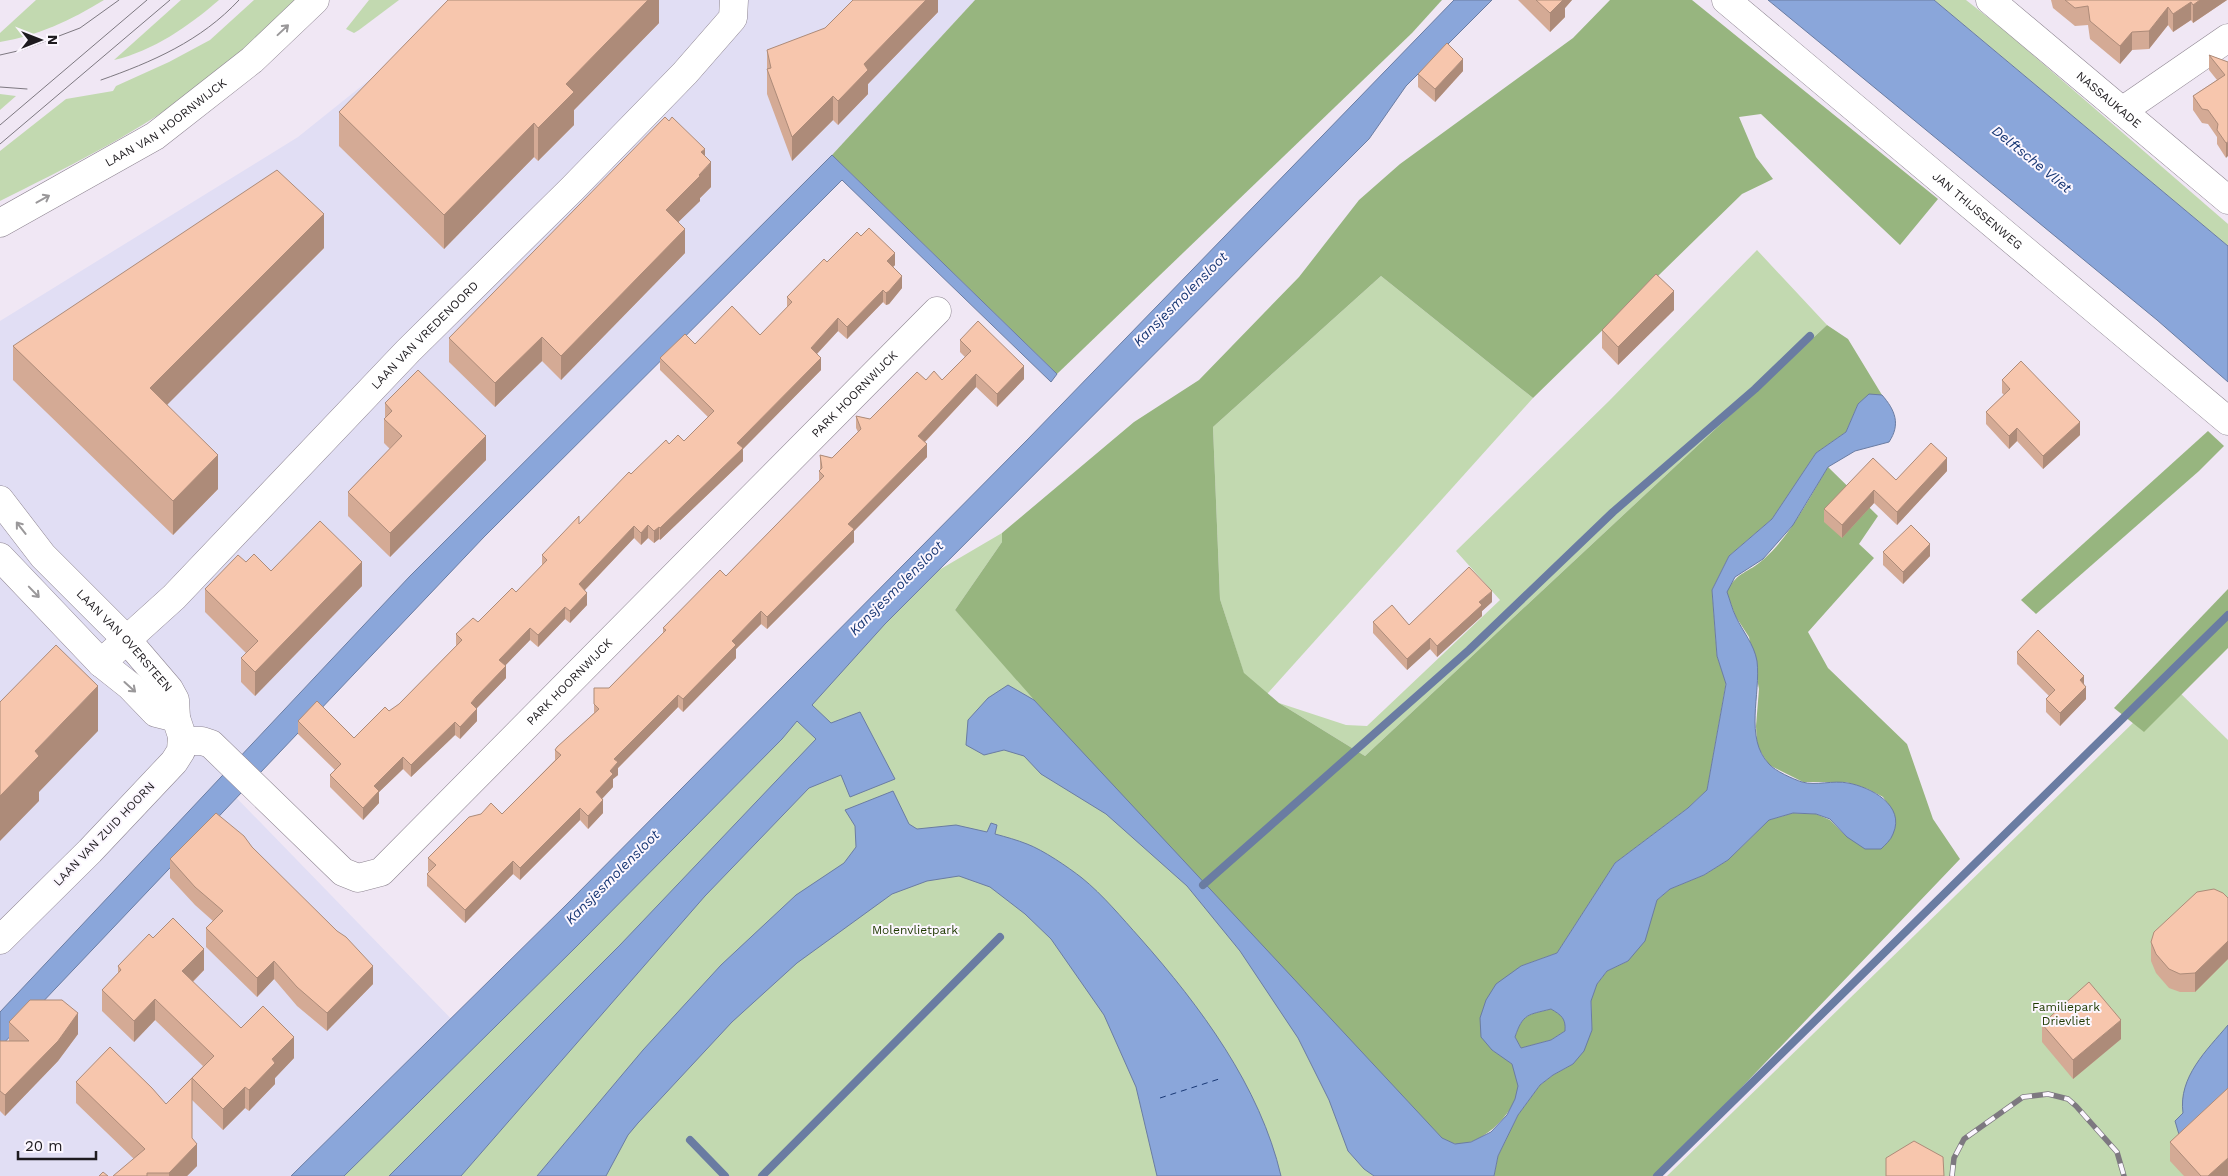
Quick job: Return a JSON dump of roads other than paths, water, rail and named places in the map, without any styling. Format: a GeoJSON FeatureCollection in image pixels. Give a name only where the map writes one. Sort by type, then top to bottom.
{"type":"FeatureCollection","features":[{"type":"Feature","properties":{"kind":"street","name":"LAAN VAN HOORNWIJCK"},"geometry":{"type":"LineString","coordinates":[[0,223],[155,136],[252,60],[315,0]]}},
{"type":"Feature","properties":{"kind":"street","name":"LAAN VAN VREDENOORD"},"geometry":{"type":"LineString","coordinates":[[101,663],[174,597],[408,352],[572,190],[685,74],[733,18],[734,0]]}},
{"type":"Feature","properties":{"kind":"street","name":"JAN THIJSSENWEG"},"geometry":{"type":"LineString","coordinates":[[1726,0],[2228,421]]}},
{"type":"Feature","properties":{"kind":"street","name":"NASSAUKADE"},"geometry":{"type":"LineString","coordinates":[[1990,0],[2228,200]]}},
{"type":"Feature","properties":{"kind":"street"},"geometry":{"type":"LineString","coordinates":[[2122,111],[2228,38]]}},
{"type":"Feature","properties":{"kind":"street","name":"PARK HOORNWIJCK"},"geometry":{"type":"LineString","coordinates":[[179,730],[211,744],[343,872],[358,878],[381,872],[937,311]]}},
{"type":"Feature","properties":{"kind":"street","name":"LAAN VAN OVERSTEEN"},"geometry":{"type":"LineString","coordinates":[[0,500],[43,556],[127,640],[169,689],[175,700],[179,730]]}},
{"type":"Feature","properties":{"kind":"street","name":"LAAN VAN OVERSTEEN"},"geometry":{"type":"LineString","coordinates":[[0,557],[101,663],[130,686],[156,713],[179,730]]}},
{"type":"Feature","properties":{"kind":"street","name":"LAAN VAN ZUID HOORN"},"geometry":{"type":"LineString","coordinates":[[0,940],[90,851],[174,762],[181,750],[179,730]]}},
{"type":"Feature","properties":{"kind":"water","name":"Kansjesmolensloot"},"geometry":{"type":"Polygon","coordinates":[[[1454,0],[1492,0],[1406,86],[1369,139],[885,624],[812,705],[831,723],[860,712],[895,779],[850,797],[841,775],[809,788],[705,896],[461,1176],[389,1176],[620,945],[816,739],[797,721],[782,739],[577,946],[344,1176],[291,1176],[566,905],[1028,439],[1454,0]]]}},
{"type":"Feature","properties":{"kind":"water","name":"Delftsche Vliet"},"geometry":{"type":"Polygon","coordinates":[[[1768,0],[1934,0],[2228,246],[2228,382],[2157,320],[1768,0]]]}},
{"type":"Feature","properties":{"kind":"water"},"geometry":{"type":"Polygon","coordinates":[[[832,155],[1057,374],[1051,382],[842,180],[484,537],[0,1047],[0,1012],[410,576],[832,155]]]}},
{"type":"Feature","properties":{"kind":"water"},"geometry":{"type":"Polygon","coordinates":[[[1869,394],[1882,395],[1895,417],[1895,429],[1889,442],[1855,451],[1828,467],[1793,525],[1763,559],[1735,577],[1727,592],[1735,614],[1756,655],[1758,674],[1755,729],[1761,753],[1775,769],[1802,782],[1848,783],[1875,793],[1884,799],[1895,814],[1896,824],[1892,836],[1881,849],[1865,849],[1847,837],[1830,819],[1816,814],[1793,813],[1769,820],[1728,860],[1704,875],[1670,889],[1657,900],[1645,941],[1628,961],[1607,971],[1597,984],[1591,1001],[1592,1030],[1584,1051],[1573,1064],[1540,1085],[1518,1115],[1498,1156],[1494,1176],[1374,1176],[1364,1169],[1348,1151],[1329,1100],[1298,1038],[1240,951],[1187,886],[1106,814],[1041,774],[1024,756],[1004,750],[984,755],[966,745],[968,720],[988,698],[1008,685],[1034,700],[1442,1138],[1455,1144],[1471,1142],[1491,1132],[1507,1115],[1515,1099],[1518,1086],[1512,1064],[1492,1050],[1481,1037],[1480,1018],[1486,1000],[1496,984],[1521,966],[1557,953],[1615,863],[1688,808],[1707,790],[1726,684],[1717,656],[1712,590],[1729,556],[1772,519],[1816,453],[1846,432],[1858,404],[1869,394]],[[1551,1009],[1532,1014],[1524,1019],[1515,1037],[1521,1048],[1551,1040],[1565,1031],[1564,1020],[1551,1009]]]}},
{"type":"Feature","properties":{"kind":"water"},"geometry":{"type":"Polygon","coordinates":[[[893,791],[909,824],[917,829],[956,825],[987,832],[991,823],[997,825],[995,834],[1040,850],[1090,885],[1162,964],[1205,1019],[1225,1049],[1259,1110],[1281,1176],[1157,1176],[1136,1087],[1104,1015],[1051,939],[1025,914],[990,887],[959,876],[927,881],[892,894],[797,963],[732,1022],[638,1123],[628,1135],[606,1176],[537,1176],[643,1050],[721,965],[796,895],[844,863],[856,847],[855,826],[845,810],[893,791]]]}},
{"type":"Feature","properties":{"kind":"water"},"geometry":{"type":"Polygon","coordinates":[[[2228,1025],[2228,1088],[2199,1120],[2183,1148],[2175,1121],[2183,1113],[2185,1088],[2203,1054],[2228,1025]]]}},
{"type":"Feature","properties":{"kind":"waterway"},"geometry":{"type":"LineString","coordinates":[[1203,885],[1469,650],[1613,512],[1755,389],[1810,336]]}},
{"type":"Feature","properties":{"kind":"waterway"},"geometry":{"type":"LineString","coordinates":[[1657,1176],[2228,615]]}},
{"type":"Feature","properties":{"kind":"waterway"},"geometry":{"type":"LineString","coordinates":[[762,1176],[1000,937]]}},
{"type":"Feature","properties":{"kind":"waterway"},"geometry":{"type":"LineString","coordinates":[[690,1140],[725,1176]]}},
{"type":"Feature","properties":{"kind":"tram line"},"geometry":{"type":"LineString","coordinates":[[0,55],[22,50],[80,28],[119,0]]}},
{"type":"Feature","properties":{"kind":"tram line"},"geometry":{"type":"LineString","coordinates":[[0,125],[147,0]]}},
{"type":"Feature","properties":{"kind":"tram line"},"geometry":{"type":"LineString","coordinates":[[0,144],[170,0]]}},
{"type":"Feature","properties":{"kind":"tram line"},"geometry":{"type":"LineString","coordinates":[[101,80],[139,66],[175,49],[209,27],[239,0]]}},
{"type":"Feature","properties":{"kind":"tram line"},"geometry":{"type":"LineString","coordinates":[[0,87],[27,89]]}},
{"type":"Feature","properties":{"kind":"railway"},"geometry":{"type":"LineString","coordinates":[[1952,1176],[1954,1158],[1964,1139],[2023,1097],[2048,1094],[2068,1099],[2076,1106],[2117,1152],[2124,1176]]}},
{"type":"Feature","properties":{"kind":"park label","name":"Molenvlietpark"},"geometry":{"type":"Point","coordinates":[915,930]}},
{"type":"Feature","properties":{"kind":"park label","name":"Familiepark Drievliet"},"geometry":{"type":"Point","coordinates":[2066,1014]}}]}
